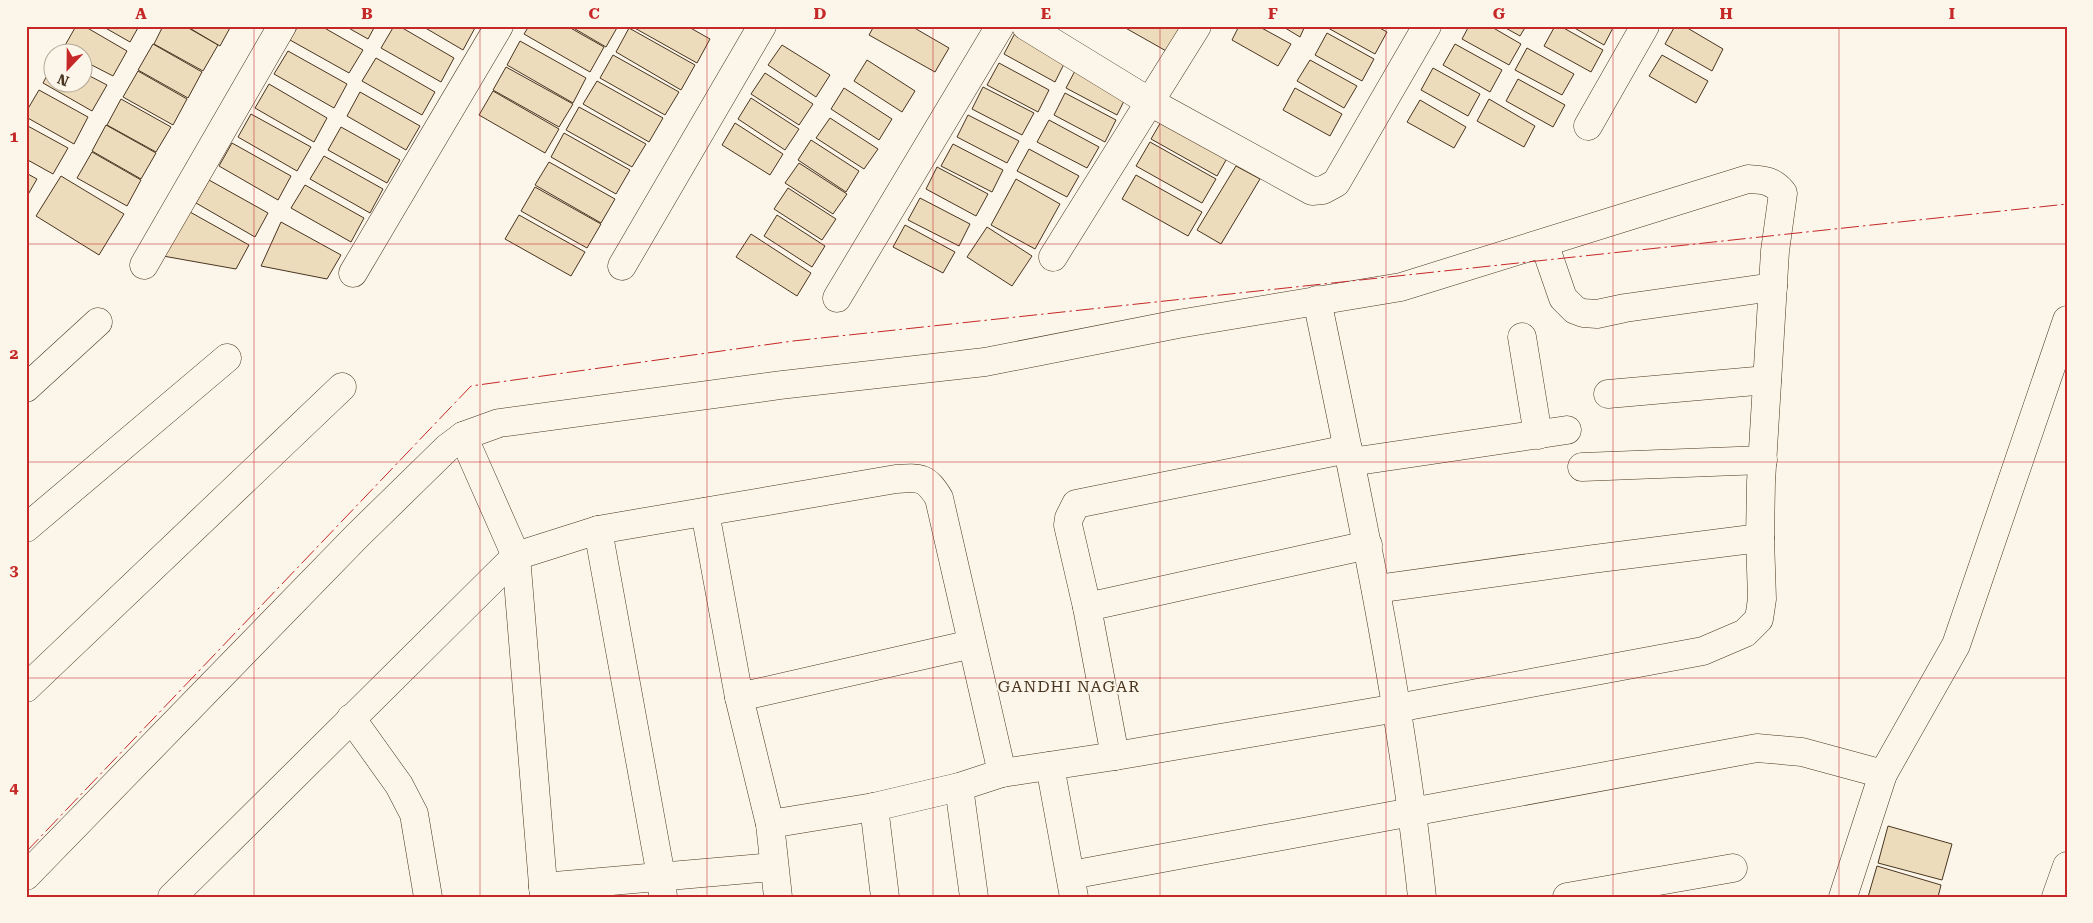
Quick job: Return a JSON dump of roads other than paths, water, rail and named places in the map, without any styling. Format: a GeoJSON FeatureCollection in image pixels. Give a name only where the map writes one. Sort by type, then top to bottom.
{"type":"FeatureCollection","features":[{"type":"Feature","properties":{"kind":"street"},"geometry":{"type":"LineString","coordinates":[[144,265],[282,26]]}},
{"type":"Feature","properties":{"kind":"street"},"geometry":{"type":"LineString","coordinates":[[353,272],[499,26]]}},
{"type":"Feature","properties":{"kind":"street"},"geometry":{"type":"LineString","coordinates":[[622,266],[762,26]]}},
{"type":"Feature","properties":{"kind":"street"},"geometry":{"type":"LineString","coordinates":[[837,298],[1000,26]]}},
{"type":"Feature","properties":{"kind":"street"},"geometry":{"type":"LineString","coordinates":[[1026,26],[1150,102],[1312,191],[1323,190],[1336,183],[1427,26]]}},
{"type":"Feature","properties":{"kind":"street"},"geometry":{"type":"LineString","coordinates":[[1053,257],[1197,26]]}},
{"type":"Feature","properties":{"kind":"street"},"geometry":{"type":"LineString","coordinates":[[1588,126],[1644,26]]}},
{"type":"Feature","properties":{"kind":"street"},"geometry":{"type":"LineString","coordinates":[[26,876],[357,536],[447,448],[463,436],[500,423],[781,385],[986,362],[1078,342],[1402,287],[1748,179],[1767,180],[1778,186],[1783,193],[1773,287],[1767,380],[1760,538],[1762,598],[1759,619],[1745,633],[1703,651],[1397,708],[1116,756],[1002,773],[959,787],[874,807],[770,824]]}},
{"type":"Feature","properties":{"kind":"street"},"geometry":{"type":"LineString","coordinates":[[1544,243],[1563,298],[1575,310],[1583,313],[1597,314],[1625,308],[1773,287]]}},
{"type":"Feature","properties":{"kind":"street"},"geometry":{"type":"LineString","coordinates":[[1317,300],[1368,545],[1397,708],[1413,813],[1422,897]]}},
{"type":"Feature","properties":{"kind":"street"},"geometry":{"type":"LineString","coordinates":[[1843,897],[1883,774],[1956,645],[2067,320]]}},
{"type":"Feature","properties":{"kind":"street"},"geometry":{"type":"LineString","coordinates":[[26,388],[98,322]]}},
{"type":"Feature","properties":{"kind":"street"},"geometry":{"type":"LineString","coordinates":[[1522,337],[1538,434]]}},
{"type":"Feature","properties":{"kind":"street"},"geometry":{"type":"LineString","coordinates":[[26,528],[226,358]]}},
{"type":"Feature","properties":{"kind":"street"},"geometry":{"type":"LineString","coordinates":[[1608,394],[1767,380]]}},
{"type":"Feature","properties":{"kind":"street"},"geometry":{"type":"LineString","coordinates":[[26,688],[342,387]]}},
{"type":"Feature","properties":{"kind":"street"},"geometry":{"type":"LineString","coordinates":[[1116,756],[1087,607],[1068,525],[1069,518],[1076,504],[1349,456],[1567,430]]}},
{"type":"Feature","properties":{"kind":"street"},"geometry":{"type":"LineString","coordinates":[[463,436],[516,556],[544,892],[662,887],[773,867]]}},
{"type":"Feature","properties":{"kind":"street"},"geometry":{"type":"LineString","coordinates":[[1582,467],[1763,460]]}},
{"type":"Feature","properties":{"kind":"street"},"geometry":{"type":"LineString","coordinates":[[172,897],[516,556],[598,530],[896,479],[919,477],[931,484],[939,498],[1002,773]]}},
{"type":"Feature","properties":{"kind":"street"},"geometry":{"type":"LineString","coordinates":[[705,512],[739,697],[770,824],[773,867],[778,897]]}},
{"type":"Feature","properties":{"kind":"street"},"geometry":{"type":"LineString","coordinates":[[598,530],[662,887]]}},
{"type":"Feature","properties":{"kind":"street"},"geometry":{"type":"LineString","coordinates":[[1376,589],[1760,538]]}},
{"type":"Feature","properties":{"kind":"street"},"geometry":{"type":"LineString","coordinates":[[1087,607],[1368,545]]}},
{"type":"Feature","properties":{"kind":"street"},"geometry":{"type":"LineString","coordinates":[[739,697],[972,644]]}},
{"type":"Feature","properties":{"kind":"street"},"geometry":{"type":"LineString","coordinates":[[351,718],[399,785],[414,814],[428,897]]}},
{"type":"Feature","properties":{"kind":"street"},"geometry":{"type":"LineString","coordinates":[[1050,766],[1072,886],[1413,813],[1757,748],[1802,752],[1883,774]]}},
{"type":"Feature","properties":{"kind":"street"},"geometry":{"type":"LineString","coordinates":[[959,787],[974,897]]}},
{"type":"Feature","properties":{"kind":"street"},"geometry":{"type":"LineString","coordinates":[[874,807],[885,897]]}},
{"type":"Feature","properties":{"kind":"street"},"geometry":{"type":"LineString","coordinates":[[2056,897],[2067,866]]}},
{"type":"Feature","properties":{"kind":"street"},"geometry":{"type":"LineString","coordinates":[[1568,897],[1734,868]]}},
{"type":"Feature","properties":{"kind":"district","name":"GANDHI NAGAR"},"geometry":{"type":"Point","coordinates":[1069,686]}}]}
